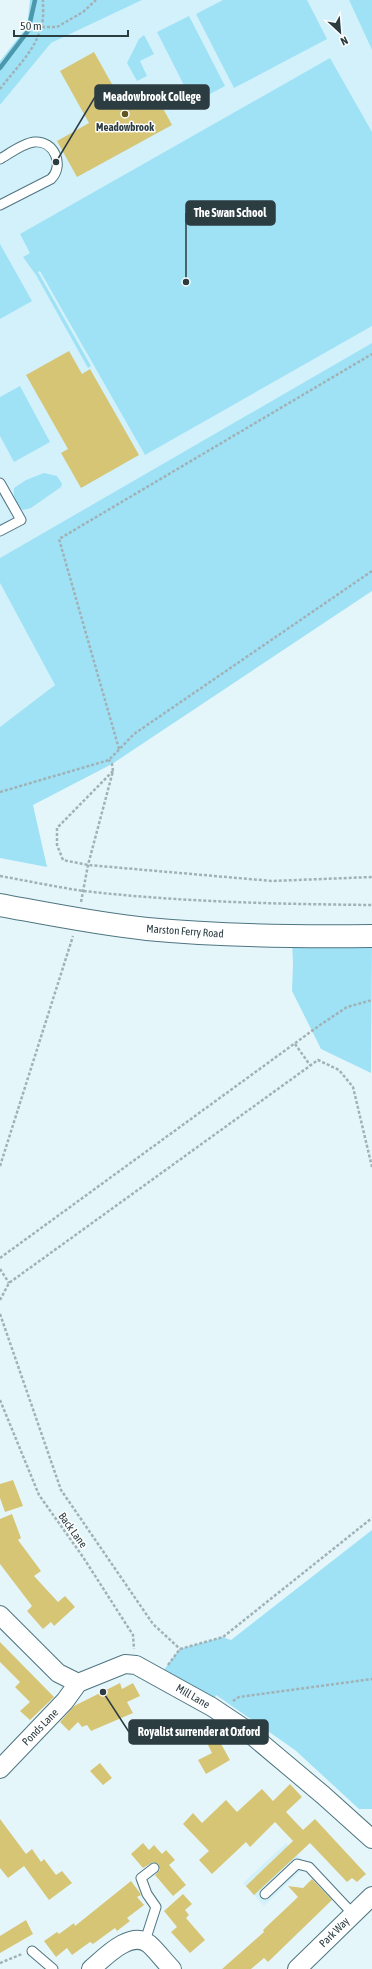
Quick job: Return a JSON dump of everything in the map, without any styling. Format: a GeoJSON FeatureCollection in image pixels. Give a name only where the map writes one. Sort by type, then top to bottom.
{"type":"FeatureCollection","features":[{"type":"Feature","properties":{"kind":"main road","name":"Marston Ferry Road"},"geometry":{"type":"LineString","coordinates":[[0,905],[77,920],[147,929],[278,936],[372,936]]}},
{"type":"Feature","properties":{"kind":"street"},"geometry":{"type":"LineString","coordinates":[[0,1615],[58,1673],[78,1682],[125,1664],[136,1665]]}},
{"type":"Feature","properties":{"kind":"street","name":"Mill Lane"},"geometry":{"type":"LineString","coordinates":[[136,1665],[159,1676],[220,1711],[242,1727],[285,1762],[372,1840]]}},
{"type":"Feature","properties":{"kind":"street","name":"Ponds Lane"},"geometry":{"type":"LineString","coordinates":[[0,1769],[65,1701],[78,1682]]}},
{"type":"Feature","properties":{"kind":"street","name":"Park Way"},"geometry":{"type":"LineString","coordinates":[[297,1969],[372,1896]]}},
{"type":"Feature","properties":{"kind":"street"},"geometry":{"type":"LineString","coordinates":[[91,1969],[123,1943],[138,1940],[145,1941],[172,1969]]}},
{"type":"Feature","properties":{"kind":"lane"},"geometry":{"type":"LineString","coordinates":[[0,160],[32,142],[43,142],[56,155],[58,168],[56,174],[51,179],[0,205]]}},
{"type":"Feature","properties":{"kind":"lane"},"geometry":{"type":"LineString","coordinates":[[0,483],[21,520],[0,531]]}},
{"type":"Feature","properties":{"kind":"lane"},"geometry":{"type":"LineString","coordinates":[[265,1894],[297,1864],[309,1867],[353,1914]]}},
{"type":"Feature","properties":{"kind":"lane"},"geometry":{"type":"LineString","coordinates":[[145,1941],[156,1907],[147,1894],[141,1878],[154,1868]]}},
{"type":"Feature","properties":{"kind":"lane"},"geometry":{"type":"LineString","coordinates":[[32,1951],[53,1969]]}},
{"type":"Feature","properties":{"kind":"path"},"geometry":{"type":"LineString","coordinates":[[0,89],[18,68],[35,42],[42,27],[43,0]]}},
{"type":"Feature","properties":{"kind":"path"},"geometry":{"type":"LineString","coordinates":[[42,27],[57,27],[83,12],[96,0]]}},
{"type":"Feature","properties":{"kind":"path"},"geometry":{"type":"LineString","coordinates":[[120,749],[59,539],[372,354]]}},
{"type":"Feature","properties":{"kind":"path"},"geometry":{"type":"LineString","coordinates":[[0,792],[109,760],[134,734],[372,571]]}},
{"type":"Feature","properties":{"kind":"path"},"geometry":{"type":"LineString","coordinates":[[0,1166],[77,920],[88,865],[113,771],[112,764],[109,760]]}},
{"type":"Feature","properties":{"kind":"path"},"geometry":{"type":"LineString","coordinates":[[113,771],[57,828],[57,845],[64,860],[88,865],[272,881],[372,877]]}},
{"type":"Feature","properties":{"kind":"path"},"geometry":{"type":"LineString","coordinates":[[0,876],[83,891],[229,902],[372,905]]}},
{"type":"Feature","properties":{"kind":"path"},"geometry":{"type":"LineString","coordinates":[[0,1258],[347,1007],[372,1000]]}},
{"type":"Feature","properties":{"kind":"path"},"geometry":{"type":"LineString","coordinates":[[295,1044],[310,1065]]}},
{"type":"Feature","properties":{"kind":"path"},"geometry":{"type":"LineString","coordinates":[[0,1300],[9,1283],[318,1060],[339,1070],[353,1087],[372,1167]]}},
{"type":"Feature","properties":{"kind":"path"},"geometry":{"type":"LineString","coordinates":[[0,1269],[9,1283]]}},
{"type":"Feature","properties":{"kind":"path"},"geometry":{"type":"LineString","coordinates":[[0,1314],[61,1490],[152,1624],[180,1650]]}},
{"type":"Feature","properties":{"kind":"path","name":"Back Lane"},"geometry":{"type":"LineString","coordinates":[[0,1400],[38,1495],[83,1557],[133,1635],[136,1665]]}},
{"type":"Feature","properties":{"kind":"path"},"geometry":{"type":"LineString","coordinates":[[159,1676],[180,1650],[223,1637],[372,1518]]}},
{"type":"Feature","properties":{"kind":"path"},"geometry":{"type":"LineString","coordinates":[[220,1711],[239,1697],[372,1679]]}},
{"type":"Feature","properties":{"kind":"path"},"geometry":{"type":"LineString","coordinates":[[0,1963],[19,1954],[32,1951]]}},
{"type":"Feature","properties":{"kind":"shaded area"},"geometry":{"type":"Polygon","coordinates":[[[30,0],[142,0],[51,43],[0,105],[0,61],[27,27],[30,0]]]}},
{"type":"Feature","properties":{"kind":"shaded area"},"geometry":{"type":"Polygon","coordinates":[[[142,0],[349,0],[372,50],[372,343],[0,558],[0,105],[51,43],[142,0]]]}},
{"type":"Feature","properties":{"kind":"shaded area"},"geometry":{"type":"Polygon","coordinates":[[[223,0],[307,0],[327,39],[234,88],[196,14],[223,0]]]}},
{"type":"Feature","properties":{"kind":"shaded area"},"geometry":{"type":"Polygon","coordinates":[[[349,0],[372,0],[372,50],[349,0]]]}},
{"type":"Feature","properties":{"kind":"shaded area"},"geometry":{"type":"Polygon","coordinates":[[[189,16],[225,86],[193,103],[157,32],[189,16]]]}},
{"type":"Feature","properties":{"kind":"shaded area"},"geometry":{"type":"Polygon","coordinates":[[[144,35],[154,54],[140,61],[147,76],[137,81],[127,63],[139,39],[144,35]]]}},
{"type":"Feature","properties":{"kind":"shaded area"},"geometry":{"type":"Polygon","coordinates":[[[330,58],[372,132],[372,326],[145,455],[40,271],[38,272],[91,366],[88,368],[36,275],[23,257],[30,253],[20,234],[330,58]]]}},
{"type":"Feature","properties":{"kind":"shaded area"},"geometry":{"type":"Polygon","coordinates":[[[0,244],[32,301],[0,319],[0,244]]]}},
{"type":"Feature","properties":{"kind":"shaded area"},"geometry":{"type":"Polygon","coordinates":[[[372,343],[372,591],[112,764],[33,805],[47,867],[0,858],[0,727],[55,685],[0,583],[0,558],[372,343]]]}},
{"type":"Feature","properties":{"kind":"shaded area"},"geometry":{"type":"Polygon","coordinates":[[[20,386],[50,442],[14,462],[0,436],[0,397],[20,386]]]}},
{"type":"Feature","properties":{"kind":"shaded area"},"geometry":{"type":"Polygon","coordinates":[[[44,473],[57,476],[62,484],[61,487],[31,508],[23,510],[15,501],[14,488],[26,480],[44,473]]]}},
{"type":"Feature","properties":{"kind":"shaded area"},"geometry":{"type":"Polygon","coordinates":[[[0,583],[56,686],[0,727],[0,583]]]}},
{"type":"Feature","properties":{"kind":"shaded area"},"geometry":{"type":"Polygon","coordinates":[[[292,943],[372,943],[371,1073],[321,1049],[292,991],[292,943]]]}},
{"type":"Feature","properties":{"kind":"shaded area"},"geometry":{"type":"Polygon","coordinates":[[[372,1530],[372,1809],[359,1809],[295,1750],[216,1695],[212,1707],[159,1676],[180,1649],[223,1637],[231,1640],[372,1530]]]}},
{"type":"Feature","properties":{"kind":"shaded area"},"geometry":{"type":"Polygon","coordinates":[[[286,1843],[307,1865],[264,1906],[243,1883],[286,1843]]]}},
{"type":"Feature","properties":{"kind":"building","name":"Meadowbrook"},"geometry":{"type":"Polygon","coordinates":[[[94,52],[123,104],[152,88],[172,125],[77,177],[57,141],[89,123],[60,71],[94,52]]]}},
{"type":"Feature","properties":{"kind":"building"},"geometry":{"type":"Polygon","coordinates":[[[69,351],[82,374],[90,369],[139,455],[81,488],[61,453],[68,449],[26,375],[69,351]]]}},
{"type":"Feature","properties":{"kind":"building"},"geometry":{"type":"Polygon","coordinates":[[[13,1480],[23,1506],[5,1512],[0,1498],[0,1484],[13,1480]]]}},
{"type":"Feature","properties":{"kind":"building"},"geometry":{"type":"Polygon","coordinates":[[[12,1514],[21,1538],[18,1540],[41,1571],[34,1576],[58,1602],[65,1596],[75,1607],[54,1626],[51,1622],[43,1629],[27,1611],[32,1606],[0,1564],[0,1519],[12,1514]]]}},
{"type":"Feature","properties":{"kind":"building"},"geometry":{"type":"Polygon","coordinates":[[[0,1642],[54,1697],[30,1720],[20,1711],[30,1702],[15,1687],[20,1682],[0,1662],[0,1642]]]}},
{"type":"Feature","properties":{"kind":"building"},"geometry":{"type":"Polygon","coordinates":[[[120,1683],[122,1689],[133,1683],[140,1696],[127,1702],[133,1713],[91,1731],[87,1725],[82,1727],[78,1722],[69,1731],[60,1722],[74,1706],[120,1683]]]}},
{"type":"Feature","properties":{"kind":"building"},"geometry":{"type":"Polygon","coordinates":[[[215,1733],[230,1760],[206,1774],[198,1760],[212,1753],[205,1739],[215,1733]]]}},
{"type":"Feature","properties":{"kind":"building"},"geometry":{"type":"Polygon","coordinates":[[[100,1763],[112,1778],[103,1785],[90,1771],[100,1763]]]}},
{"type":"Feature","properties":{"kind":"building"},"geometry":{"type":"Polygon","coordinates":[[[290,1784],[302,1797],[286,1812],[303,1830],[315,1819],[366,1874],[357,1882],[352,1878],[347,1882],[310,1843],[254,1895],[246,1886],[293,1841],[275,1822],[250,1847],[246,1842],[212,1874],[199,1860],[209,1851],[183,1824],[193,1813],[202,1823],[226,1800],[237,1812],[262,1789],[273,1801],[290,1784]]]}},
{"type":"Feature","properties":{"kind":"building"},"geometry":{"type":"Polygon","coordinates":[[[0,1819],[26,1854],[32,1849],[41,1862],[44,1859],[56,1875],[62,1871],[72,1883],[49,1900],[24,1866],[8,1878],[0,1868],[0,1819]]]}},
{"type":"Feature","properties":{"kind":"building"},"geometry":{"type":"Polygon","coordinates":[[[143,1843],[149,1850],[154,1845],[162,1854],[166,1850],[175,1860],[169,1865],[186,1885],[173,1896],[155,1875],[160,1870],[158,1864],[153,1862],[143,1868],[131,1854],[143,1843]]]}},
{"type":"Feature","properties":{"kind":"building"},"geometry":{"type":"Polygon","coordinates":[[[312,1879],[332,1900],[268,1962],[264,1958],[251,1969],[222,1969],[264,1932],[263,1930],[298,1897],[288,1886],[303,1888],[312,1879]]]}},
{"type":"Feature","properties":{"kind":"building"},"geometry":{"type":"Polygon","coordinates":[[[131,1881],[141,1895],[137,1897],[144,1905],[127,1918],[130,1921],[117,1931],[115,1928],[93,1944],[90,1942],[72,1955],[67,1948],[56,1957],[44,1941],[57,1932],[59,1934],[74,1923],[75,1926],[131,1881]]]}},
{"type":"Feature","properties":{"kind":"building"},"geometry":{"type":"Polygon","coordinates":[[[183,1894],[192,1904],[185,1910],[189,1915],[186,1918],[205,1940],[190,1953],[171,1932],[177,1927],[164,1911],[183,1894]]]}},
{"type":"Feature","properties":{"kind":"building"},"geometry":{"type":"Polygon","coordinates":[[[26,1920],[33,1934],[0,1953],[0,1936],[26,1920]]]}},
{"type":"Feature","properties":{"kind":"waterway"},"geometry":{"type":"LineString","coordinates":[[0,68],[28,31],[35,0]]}},
{"type":"Feature","properties":{"kind":"place","name":"Meadowbrook"},"geometry":{"type":"Point","coordinates":[125,114]}},
{"type":"Feature","properties":{"kind":"place","name":"Meadowbrook College"},"geometry":{"type":"Point","coordinates":[56,162]}},
{"type":"Feature","properties":{"kind":"place","name":"The Swan School"},"geometry":{"type":"Point","coordinates":[186,282]}},
{"type":"Feature","properties":{"kind":"place","name":"Royalist surrender at Oxford"},"geometry":{"type":"Point","coordinates":[103,1692]}}]}
